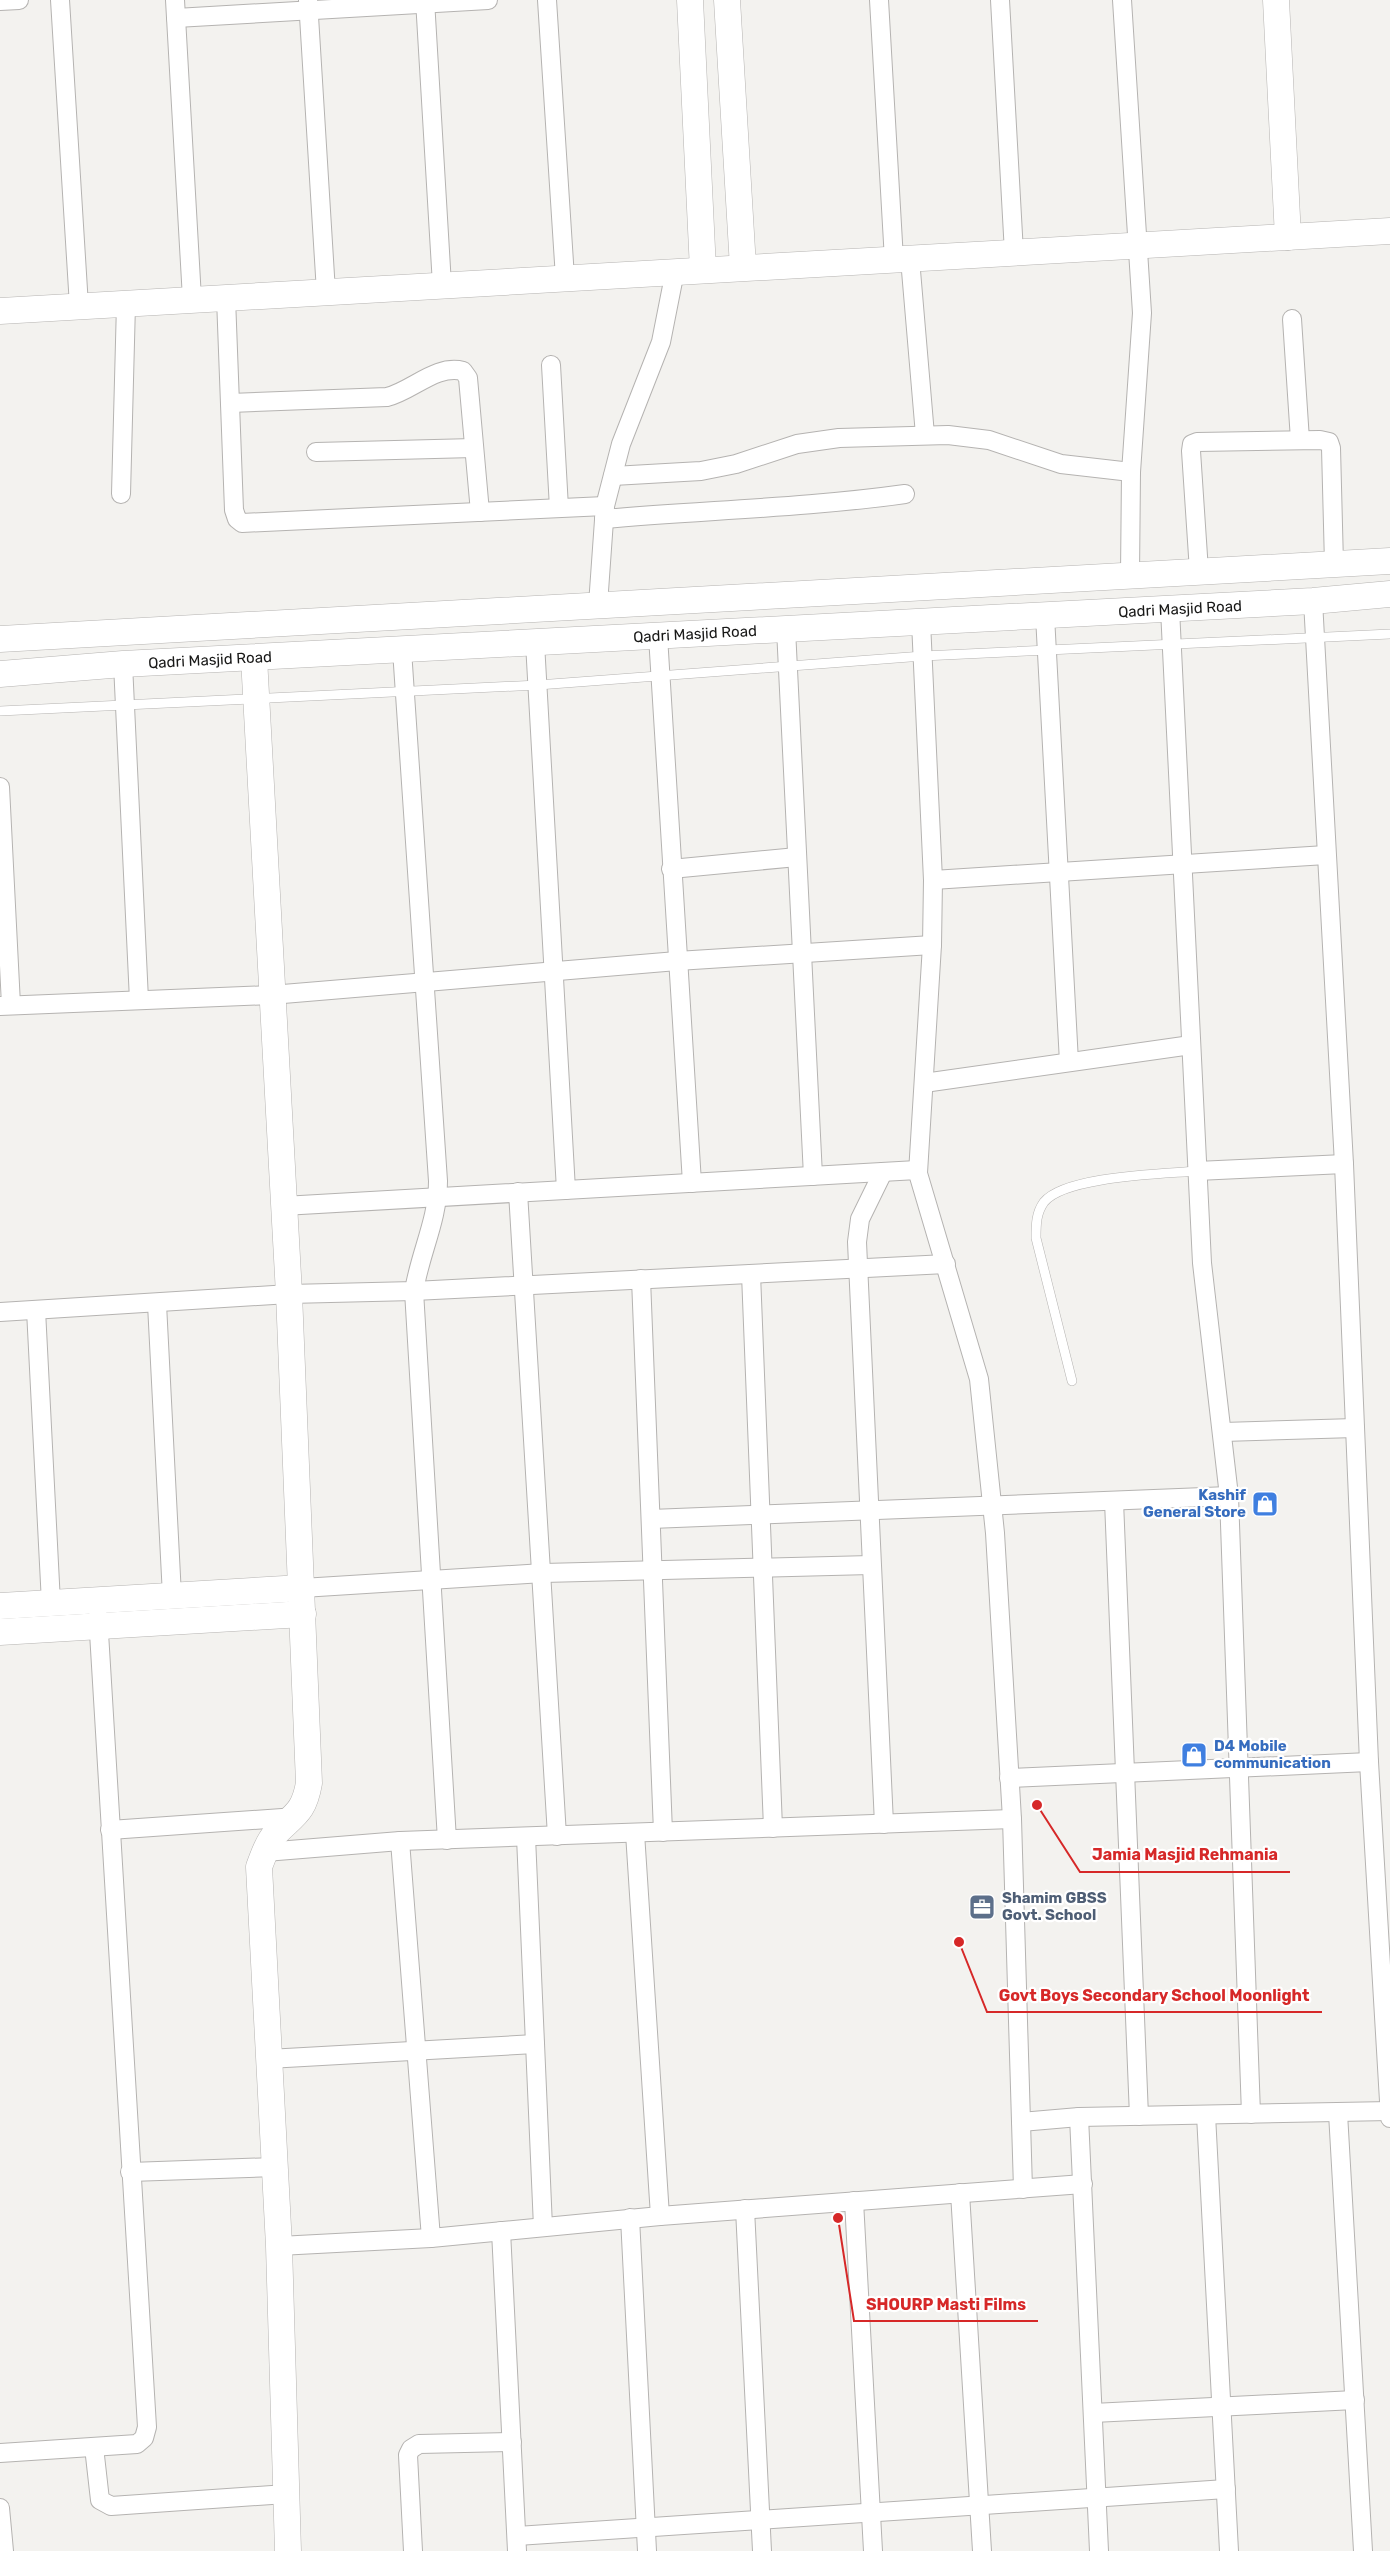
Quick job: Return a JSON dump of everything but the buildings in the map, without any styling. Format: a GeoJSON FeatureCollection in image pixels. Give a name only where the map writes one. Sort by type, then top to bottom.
{"type":"FeatureCollection","features":[{"type":"Feature","properties":{"kind":"street"},"geometry":{"type":"LineString","coordinates":[[0,1],[19,0]]}},
{"type":"Feature","properties":{"kind":"street"},"geometry":{"type":"LineString","coordinates":[[60,0],[79,306]]}},
{"type":"Feature","properties":{"kind":"street"},"geometry":{"type":"LineString","coordinates":[[192,299],[175,9],[488,0]]}},
{"type":"Feature","properties":{"kind":"street"},"geometry":{"type":"LineString","coordinates":[[548,0],[565,278]]}},
{"type":"Feature","properties":{"kind":"street"},"geometry":{"type":"LineString","coordinates":[[690,0],[703,270]]}},
{"type":"Feature","properties":{"kind":"street"},"geometry":{"type":"LineString","coordinates":[[727,0],[743,267]]}},
{"type":"Feature","properties":{"kind":"street"},"geometry":{"type":"LineString","coordinates":[[879,0],[902,259],[925,435]]}},
{"type":"Feature","properties":{"kind":"street"},"geometry":{"type":"LineString","coordinates":[[1000,0],[1014,253]]}},
{"type":"Feature","properties":{"kind":"street"},"geometry":{"type":"LineString","coordinates":[[1122,0],[1138,245],[1141,350],[1131,472],[1130,575]]}},
{"type":"Feature","properties":{"kind":"street"},"geometry":{"type":"LineString","coordinates":[[1276,0],[1288,237]]}},
{"type":"Feature","properties":{"kind":"street"},"geometry":{"type":"LineString","coordinates":[[425,2],[442,285]]}},
{"type":"Feature","properties":{"kind":"street"},"geometry":{"type":"LineString","coordinates":[[308,5],[326,292]]}},
{"type":"Feature","properties":{"kind":"street"},"geometry":{"type":"LineString","coordinates":[[0,311],[1390,231]]}},
{"type":"Feature","properties":{"kind":"street"},"geometry":{"type":"LineString","coordinates":[[598,605],[605,513],[613,476],[621,444],[661,342],[675,272]]}},
{"type":"Feature","properties":{"kind":"street"},"geometry":{"type":"LineString","coordinates":[[226,298],[234,510],[237,519],[242,523],[559,508],[605,513],[771,509],[905,494]]}},
{"type":"Feature","properties":{"kind":"street"},"geometry":{"type":"LineString","coordinates":[[120,494],[126,303]]}},
{"type":"Feature","properties":{"kind":"street"},"geometry":{"type":"LineString","coordinates":[[1292,319],[1300,440]]}},
{"type":"Feature","properties":{"kind":"street"},"geometry":{"type":"LineString","coordinates":[[551,365],[559,508]]}},
{"type":"Feature","properties":{"kind":"street"},"geometry":{"type":"LineString","coordinates":[[230,403],[387,397],[401,393],[427,378],[459,369],[468,378],[480,512]]}},
{"type":"Feature","properties":{"kind":"street"},"geometry":{"type":"LineString","coordinates":[[613,476],[701,471],[736,464],[796,444],[839,438],[925,435],[989,440],[1061,464],[1131,472]]}},
{"type":"Feature","properties":{"kind":"street"},"geometry":{"type":"LineString","coordinates":[[1199,571],[1192,444],[1326,440],[1331,448],[1334,564]]}},
{"type":"Feature","properties":{"kind":"street"},"geometry":{"type":"LineString","coordinates":[[316,452],[474,448]]}},
{"type":"Feature","properties":{"kind":"street"},"geometry":{"type":"LineString","coordinates":[[0,639],[1390,561]]}},
{"type":"Feature","properties":{"kind":"street","name":"Qadri Masjid Road"},"geometry":{"type":"LineString","coordinates":[[0,674],[123,664],[1046,616],[1313,601],[1390,594]]}},
{"type":"Feature","properties":{"kind":"street"},"geometry":{"type":"LineString","coordinates":[[1313,601],[1344,1164],[1369,1762],[1390,2118]]}},
{"type":"Feature","properties":{"kind":"street"},"geometry":{"type":"LineString","coordinates":[[1170,609],[1202,1263],[1229,1496],[1251,2114]]}},
{"type":"Feature","properties":{"kind":"street"},"geometry":{"type":"LineString","coordinates":[[1046,616],[1069,1062]]}},
{"type":"Feature","properties":{"kind":"street"},"geometry":{"type":"LineString","coordinates":[[921,622],[933,880],[932,945],[918,1173],[979,1378],[992,1506],[1012,1819],[1023,2188]]}},
{"type":"Feature","properties":{"kind":"street"},"geometry":{"type":"LineString","coordinates":[[786,629],[813,1176]]}},
{"type":"Feature","properties":{"kind":"street"},"geometry":{"type":"LineString","coordinates":[[658,636],[676,961],[692,1183]]}},
{"type":"Feature","properties":{"kind":"street"},"geometry":{"type":"LineString","coordinates":[[536,643],[566,1190]]}},
{"type":"Feature","properties":{"kind":"street"},"geometry":{"type":"LineString","coordinates":[[402,650],[438,1197],[414,1291],[447,1840]]}},
{"type":"Feature","properties":{"kind":"street"},"geometry":{"type":"LineString","coordinates":[[254,658],[289,1294],[309,1783],[306,1801],[296,1816],[275,1834],[259,1867],[279,2246],[288,2551]]}},
{"type":"Feature","properties":{"kind":"street"},"geometry":{"type":"LineString","coordinates":[[123,664],[139,1000]]}},
{"type":"Feature","properties":{"kind":"street"},"geometry":{"type":"LineString","coordinates":[[0,787],[5,1006],[271,995],[676,961],[932,945]]}},
{"type":"Feature","properties":{"kind":"street"},"geometry":{"type":"LineString","coordinates":[[933,880],[1326,855]]}},
{"type":"Feature","properties":{"kind":"street"},"geometry":{"type":"LineString","coordinates":[[671,869],[797,856]]}},
{"type":"Feature","properties":{"kind":"street"},"geometry":{"type":"LineString","coordinates":[[924,1083],[1191,1044]]}},
{"type":"Feature","properties":{"kind":"street"},"geometry":{"type":"LineString","coordinates":[[1197,1171],[1344,1164]]}},
{"type":"Feature","properties":{"kind":"street"},"geometry":{"type":"LineString","coordinates":[[284,1206],[917,1170],[918,1173]]}},
{"type":"Feature","properties":{"kind":"street"},"geometry":{"type":"LineString","coordinates":[[883,1172],[860,1219],[857,1242],[884,1824]]}},
{"type":"Feature","properties":{"kind":"street"},"geometry":{"type":"LineString","coordinates":[[518,1192],[543,1573],[557,1836]]}},
{"type":"Feature","properties":{"kind":"street"},"geometry":{"type":"LineString","coordinates":[[0,1312],[289,1294],[524,1286],[946,1264]]}},
{"type":"Feature","properties":{"kind":"street"},"geometry":{"type":"LineString","coordinates":[[752,1274],[773,1828]]}},
{"type":"Feature","properties":{"kind":"street"},"geometry":{"type":"LineString","coordinates":[[641,1279],[663,1832]]}},
{"type":"Feature","properties":{"kind":"street"},"geometry":{"type":"LineString","coordinates":[[157,1304],[172,1596]]}},
{"type":"Feature","properties":{"kind":"street"},"geometry":{"type":"LineString","coordinates":[[36,1310],[51,1603]]}},
{"type":"Feature","properties":{"kind":"street"},"geometry":{"type":"LineString","coordinates":[[1223,1432],[1355,1428]]}},
{"type":"Feature","properties":{"kind":"street"},"geometry":{"type":"LineString","coordinates":[[651,1519],[1229,1496]]}},
{"type":"Feature","properties":{"kind":"street"},"geometry":{"type":"LineString","coordinates":[[1114,1501],[1139,2116]]}},
{"type":"Feature","properties":{"kind":"street"},"geometry":{"type":"LineString","coordinates":[[0,1606],[543,1573],[871,1565]]}},
{"type":"Feature","properties":{"kind":"street"},"geometry":{"type":"LineString","coordinates":[[0,2453],[137,2444],[144,2438],[147,2427],[97,1600]]}},
{"type":"Feature","properties":{"kind":"street"},"geometry":{"type":"LineString","coordinates":[[0,1632],[303,1614]]}},
{"type":"Feature","properties":{"kind":"street"},"geometry":{"type":"LineString","coordinates":[[1009,1778],[1369,1762]]}},
{"type":"Feature","properties":{"kind":"street"},"geometry":{"type":"LineString","coordinates":[[110,1830],[296,1816]]}},
{"type":"Feature","properties":{"kind":"street"},"geometry":{"type":"LineString","coordinates":[[265,1852],[400,1841],[1012,1819]]}},
{"type":"Feature","properties":{"kind":"street"},"geometry":{"type":"LineString","coordinates":[[635,1833],[660,2216]]}},
{"type":"Feature","properties":{"kind":"street"},"geometry":{"type":"LineString","coordinates":[[526,1837],[543,2227]]}},
{"type":"Feature","properties":{"kind":"street"},"geometry":{"type":"LineString","coordinates":[[400,1841],[431,2238]]}},
{"type":"Feature","properties":{"kind":"street"},"geometry":{"type":"LineString","coordinates":[[268,2060],[536,2044]]}},
{"type":"Feature","properties":{"kind":"street"},"geometry":{"type":"LineString","coordinates":[[1021,2122],[1079,2117],[1390,2111]]}},
{"type":"Feature","properties":{"kind":"street"},"geometry":{"type":"LineString","coordinates":[[1338,2113],[1362,2551]]}},
{"type":"Feature","properties":{"kind":"street"},"geometry":{"type":"LineString","coordinates":[[1206,2115],[1229,2551]]}},
{"type":"Feature","properties":{"kind":"street"},"geometry":{"type":"LineString","coordinates":[[1079,2117],[1099,2551]]}},
{"type":"Feature","properties":{"kind":"street"},"geometry":{"type":"LineString","coordinates":[[130,2172],[274,2167]]}},
{"type":"Feature","properties":{"kind":"street"},"geometry":{"type":"LineString","coordinates":[[279,2246],[431,2238],[630,2218],[1083,2184]]}},
{"type":"Feature","properties":{"kind":"street"},"geometry":{"type":"LineString","coordinates":[[960,2193],[982,2551]]}},
{"type":"Feature","properties":{"kind":"street"},"geometry":{"type":"LineString","coordinates":[[854,2201],[873,2551]]}},
{"type":"Feature","properties":{"kind":"street"},"geometry":{"type":"LineString","coordinates":[[746,2209],[762,2551]]}},
{"type":"Feature","properties":{"kind":"street"},"geometry":{"type":"LineString","coordinates":[[630,2218],[647,2551]]}},
{"type":"Feature","properties":{"kind":"street"},"geometry":{"type":"LineString","coordinates":[[501,2231],[517,2543],[646,2527],[1226,2489]]}},
{"type":"Feature","properties":{"kind":"street"},"geometry":{"type":"LineString","coordinates":[[1092,2413],[1222,2409],[1355,2400]]}},
{"type":"Feature","properties":{"kind":"street"},"geometry":{"type":"LineString","coordinates":[[413,2551],[408,2455],[411,2449],[419,2444],[512,2442]]}},
{"type":"Feature","properties":{"kind":"street"},"geometry":{"type":"LineString","coordinates":[[94,2447],[100,2500],[111,2506],[286,2494]]}},
{"type":"Feature","properties":{"kind":"street"},"geometry":{"type":"LineString","coordinates":[[0,2508],[4,2551]]}},
{"type":"Feature","properties":{"kind":"lane"},"geometry":{"type":"LineString","coordinates":[[0,711],[538,686],[922,656],[1390,634]]}},
{"type":"Feature","properties":{"kind":"lane"},"geometry":{"type":"LineString","coordinates":[[1072,1381],[1036,1238],[1036,1218],[1045,1202],[1061,1191],[1090,1182],[1197,1171]]}},
{"type":"Feature","properties":{"kind":"place","name":"Kashif General Store"},"geometry":{"type":"Point","coordinates":[1265,1504]}},
{"type":"Feature","properties":{"kind":"place","name":"D4 Mobile communication"},"geometry":{"type":"Point","coordinates":[1194,1755]}},
{"type":"Feature","properties":{"kind":"place","name":"Jamia Masjid Rehmania"},"geometry":{"type":"Point","coordinates":[1037,1805]}},
{"type":"Feature","properties":{"kind":"place","name":"Shamim GBSS Govt. School"},"geometry":{"type":"Point","coordinates":[982,1907]}},
{"type":"Feature","properties":{"kind":"place","name":"Govt Boys Secondary School Moonlight"},"geometry":{"type":"Point","coordinates":[959,1942]}},
{"type":"Feature","properties":{"kind":"place","name":"SHOURP Masti Films"},"geometry":{"type":"Point","coordinates":[838,2218]}}]}
